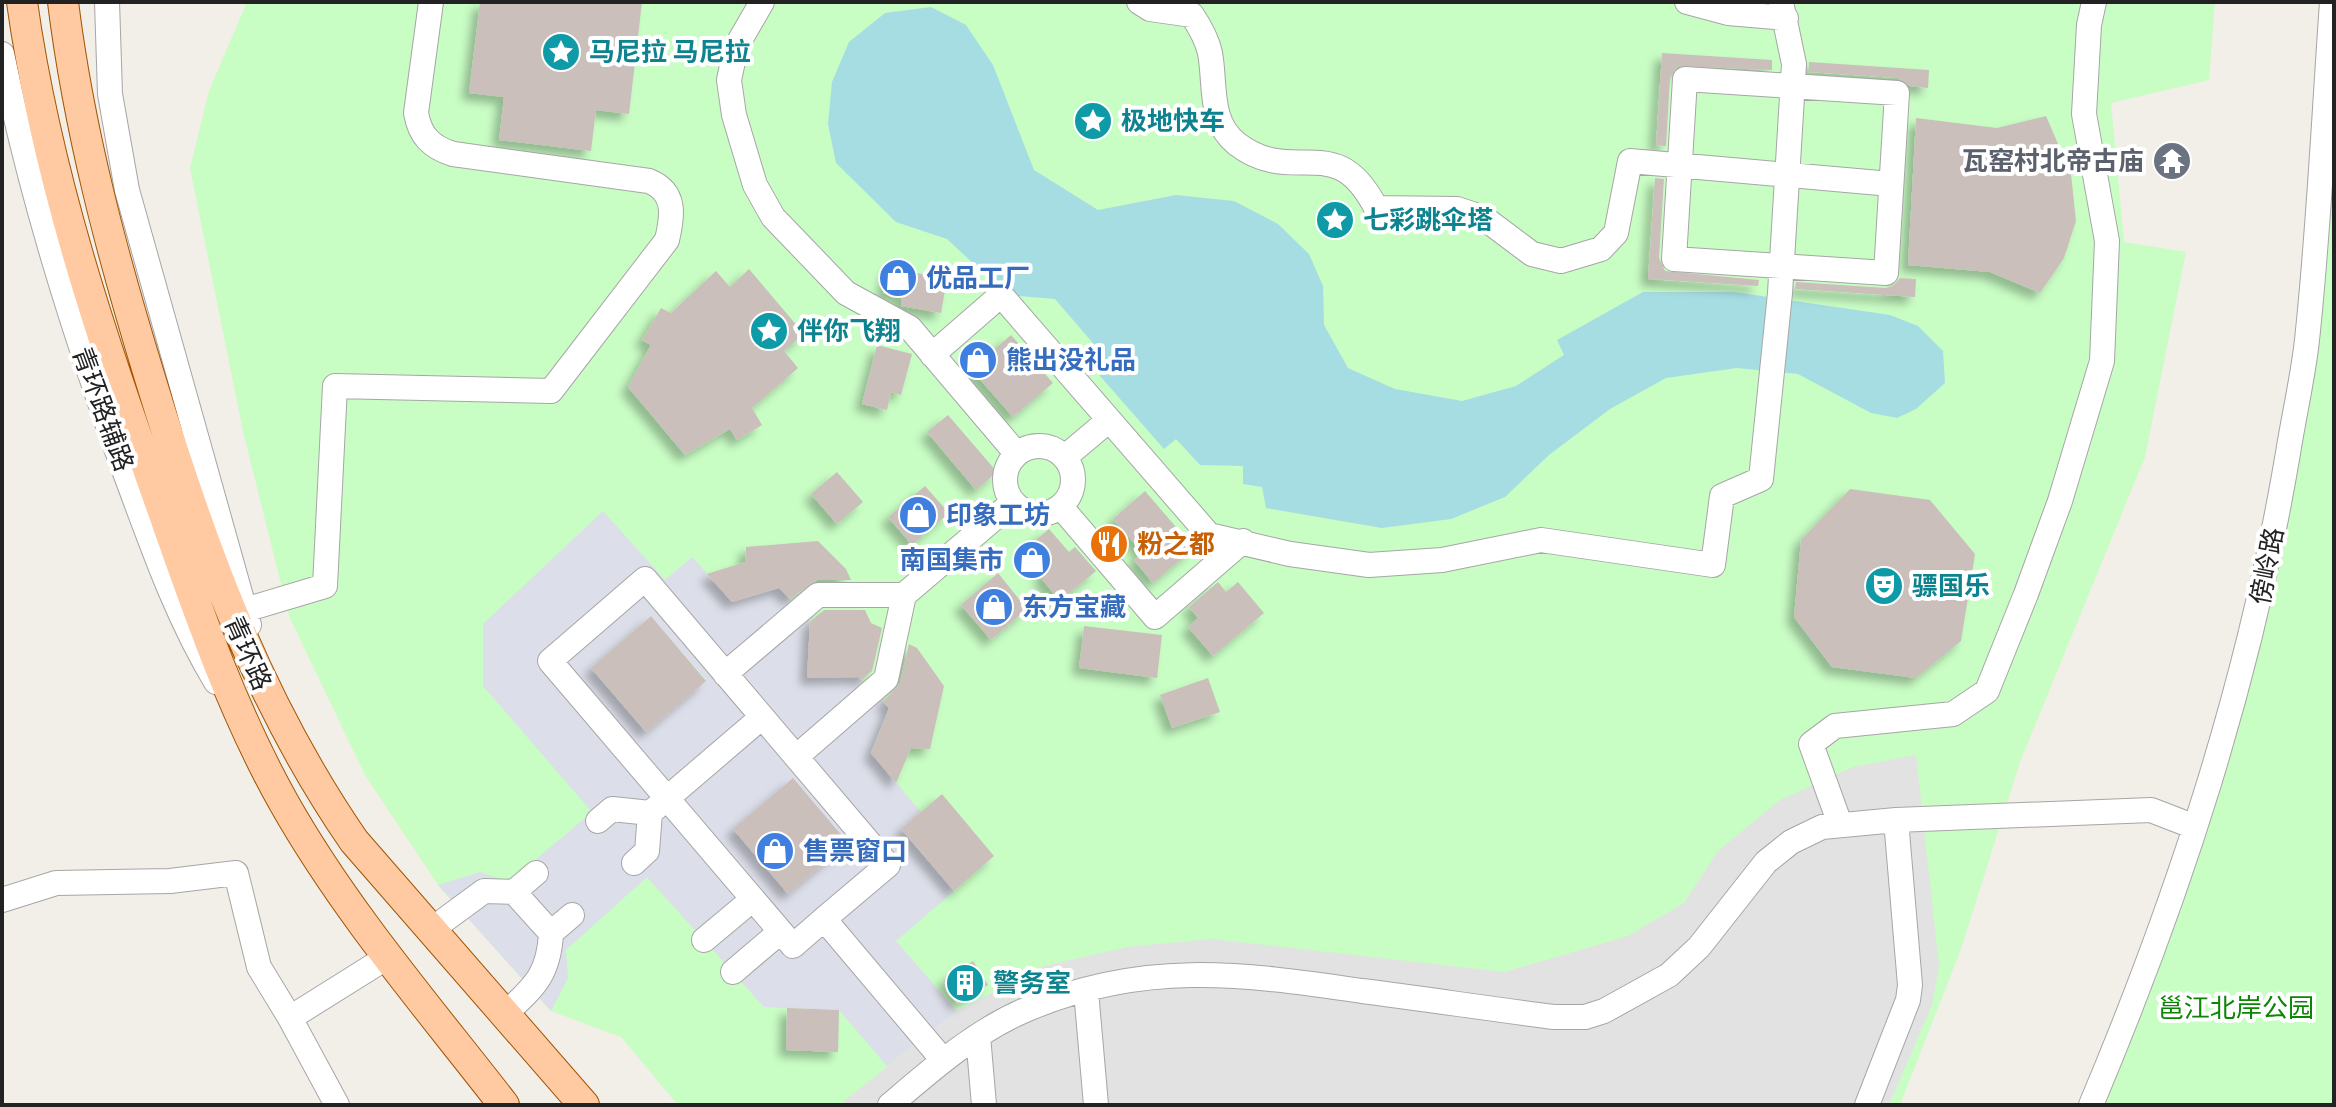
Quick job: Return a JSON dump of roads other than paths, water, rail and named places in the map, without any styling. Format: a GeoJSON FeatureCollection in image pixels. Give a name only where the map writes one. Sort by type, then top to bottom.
{"type":"FeatureCollection","features":[{"type":"Feature","properties":{"kind":"main road","name":"青环路"},"geometry":{"type":"LineString","coordinates":[[22,2],[42,110],[83,274],[183,568],[254,745],[321,864],[504,1105]]}},
{"type":"Feature","properties":{"kind":"main road"},"geometry":{"type":"LineString","coordinates":[[63,2],[78,113]]}},
{"type":"Feature","properties":{"kind":"main road"},"geometry":{"type":"LineString","coordinates":[[78,113],[86,26],[83,2]]}},
{"type":"Feature","properties":{"kind":"main road","name":"青环路"},"geometry":{"type":"LineString","coordinates":[[78,113],[109,237],[172,450],[217,580],[254,667],[323,796],[354,841],[584,1105]]}},
{"type":"Feature","properties":{"kind":"street"},"geometry":{"type":"LineString","coordinates":[[107,2],[110,94],[127,190],[213,498],[248,609],[254,667]]}},
{"type":"Feature","properties":{"kind":"street"},"geometry":{"type":"LineString","coordinates":[[248,609],[325,586],[335,386],[551,391],[667,240],[673,212],[670,199],[661,186],[649,181],[453,154],[438,149],[426,139],[416,113],[431,2]]}},
{"type":"Feature","properties":{"kind":"street"},"geometry":{"type":"LineString","coordinates":[[762,2],[736,47],[729,80],[740,140],[755,185],[773,217],[846,293],[910,328],[1016,453]]}},
{"type":"Feature","properties":{"kind":"street"},"geometry":{"type":"LineString","coordinates":[[1139,2],[1150,9],[1192,15],[1210,53],[1214,103],[1223,128],[1237,144],[1268,160],[1296,165],[1333,162],[1348,169],[1364,185],[1376,208],[1457,209],[1484,218],[1532,254],[1561,261],[1601,249],[1616,233],[1630,161],[1891,184]]}},
{"type":"Feature","properties":{"kind":"street"},"geometry":{"type":"LineString","coordinates":[[932,355],[1001,295],[1209,535],[1290,554],[1369,565],[1442,560],[1541,540],[1713,565],[1722,496],[1761,479],[1780,293],[1794,64],[1784,10],[1728,13],[1687,2]]}},
{"type":"Feature","properties":{"kind":"street"},"geometry":{"type":"LineString","coordinates":[[1840,824],[1811,744],[1835,726],[1953,714],[1987,691],[2060,501],[2102,361],[2107,241],[2084,114],[2089,25],[2094,2]]}},
{"type":"Feature","properties":{"kind":"street","name":"傍岭路"},"geometry":{"type":"LineString","coordinates":[[2091,1105],[2136,999],[2195,827],[2228,725],[2262,599],[2307,341],[2332,2]]}},
{"type":"Feature","properties":{"kind":"street","name":"青环路辅路"},"geometry":{"type":"LineString","coordinates":[[2,54],[39,215],[104,413],[194,647],[254,745]]}},
{"type":"Feature","properties":{"kind":"street"},"geometry":{"type":"LineString","coordinates":[[1685,79],[1793,87],[1897,93],[1886,273],[1674,259],[1685,79]]}},
{"type":"Feature","properties":{"kind":"street"},"geometry":{"type":"LineString","coordinates":[[1065,457],[1109,420]]}},
{"type":"Feature","properties":{"kind":"street"},"geometry":{"type":"LineString","coordinates":[[1032,446],[1050,447],[1065,457],[1073,474],[1071,492],[1061,507],[1045,514],[1027,513],[1012,503],[1004,486],[1006,468],[1016,453],[1032,446]]}},
{"type":"Feature","properties":{"kind":"street"},"geometry":{"type":"LineString","coordinates":[[796,757],[886,679],[904,595],[1012,503]]}},
{"type":"Feature","properties":{"kind":"street"},"geometry":{"type":"LineString","coordinates":[[1061,507],[1155,617],[1243,541]]}},
{"type":"Feature","properties":{"kind":"street"},"geometry":{"type":"LineString","coordinates":[[645,579],[762,717],[888,865],[793,946],[753,899],[659,806],[550,661],[645,579]]}},
{"type":"Feature","properties":{"kind":"street"},"geometry":{"type":"LineString","coordinates":[[725,674],[818,595],[904,595]]}},
{"type":"Feature","properties":{"kind":"street"},"geometry":{"type":"LineString","coordinates":[[634,863],[647,851],[659,806],[762,717]]}},
{"type":"Feature","properties":{"kind":"street"},"geometry":{"type":"LineString","coordinates":[[598,821],[612,809],[659,806]]}},
{"type":"Feature","properties":{"kind":"street"},"geometry":{"type":"LineString","coordinates":[[890,1105],[943,1060],[1021,1012],[1086,991],[1157,976],[1249,974],[1554,1017],[1585,1017],[1630,998],[1669,975],[1699,947],[1766,862],[1791,842],[1822,827],[1896,820],[2151,810],[2195,827]]}},
{"type":"Feature","properties":{"kind":"street"},"geometry":{"type":"LineString","coordinates":[[1867,1105],[1908,1000],[1910,985],[1896,820]]}},
{"type":"Feature","properties":{"kind":"street"},"geometry":{"type":"LineString","coordinates":[[2,900],[56,883],[170,881],[236,873],[259,967],[337,1105]]}},
{"type":"Feature","properties":{"kind":"street"},"geometry":{"type":"LineString","coordinates":[[431,930],[484,891],[514,892],[536,873]]}},
{"type":"Feature","properties":{"kind":"street"},"geometry":{"type":"LineString","coordinates":[[514,892],[551,933]]}},
{"type":"Feature","properties":{"kind":"street"},"geometry":{"type":"LineString","coordinates":[[704,940],[753,899]]}},
{"type":"Feature","properties":{"kind":"street"},"geometry":{"type":"LineString","coordinates":[[505,1014],[531,990],[549,963],[551,933],[572,915]]}},
{"type":"Feature","properties":{"kind":"street"},"geometry":{"type":"LineString","coordinates":[[824,919],[943,1060]]}},
{"type":"Feature","properties":{"kind":"street"},"geometry":{"type":"LineString","coordinates":[[733,972],[780,932]]}},
{"type":"Feature","properties":{"kind":"street"},"geometry":{"type":"LineString","coordinates":[[290,1018],[389,956]]}},
{"type":"Feature","properties":{"kind":"street"},"geometry":{"type":"LineString","coordinates":[[1086,991],[1096,1105]]}},
{"type":"Feature","properties":{"kind":"street"},"geometry":{"type":"LineString","coordinates":[[978,1036],[984,1105]]}},
{"type":"Feature","properties":{"kind":"water"},"geometry":{"type":"Polygon","coordinates":[[[931,7],[966,25],[993,65],[1034,170],[1098,210],[1176,195],[1234,201],[1278,224],[1309,254],[1323,286],[1324,325],[1348,368],[1395,389],[1462,401],[1516,386],[1564,355],[1557,340],[1643,292],[1735,292],[1890,315],[1918,326],[1943,351],[1945,383],[1916,409],[1897,418],[1871,413],[1798,374],[1737,368],[1666,378],[1610,409],[1549,455],[1505,497],[1451,519],[1382,528],[1266,508],[1262,487],[1243,484],[1243,466],[1200,465],[1176,439],[1164,449],[1086,360],[1098,349],[1055,299],[1007,295],[947,239],[896,222],[836,163],[828,124],[832,82],[849,42],[885,13],[931,7]]]}},
{"type":"Feature","properties":{"kind":"place","name":"马尼拉 马尼拉"},"geometry":{"type":"Point","coordinates":[561,52]}},
{"type":"Feature","properties":{"kind":"place","name":"极地快车"},"geometry":{"type":"Point","coordinates":[1093,121]}},
{"type":"Feature","properties":{"kind":"place","name":"瓦窑村北帝古庙"},"geometry":{"type":"Point","coordinates":[2172,161]}},
{"type":"Feature","properties":{"kind":"place","name":"七彩跳伞塔"},"geometry":{"type":"Point","coordinates":[1335,220]}},
{"type":"Feature","properties":{"kind":"place","name":"优品工厂"},"geometry":{"type":"Point","coordinates":[898,278]}},
{"type":"Feature","properties":{"kind":"place","name":"伴你飞翔"},"geometry":{"type":"Point","coordinates":[769,331]}},
{"type":"Feature","properties":{"kind":"place","name":"熊出没礼品"},"geometry":{"type":"Point","coordinates":[978,360]}},
{"type":"Feature","properties":{"kind":"place","name":"印象工坊"},"geometry":{"type":"Point","coordinates":[918,515]}},
{"type":"Feature","properties":{"kind":"place","name":"粉之都"},"geometry":{"type":"Point","coordinates":[1109,544]}},
{"type":"Feature","properties":{"kind":"place","name":"南国集市"},"geometry":{"type":"Point","coordinates":[1032,560]}},
{"type":"Feature","properties":{"kind":"place","name":"骠国乐"},"geometry":{"type":"Point","coordinates":[1884,586]}},
{"type":"Feature","properties":{"kind":"place","name":"东方宝藏"},"geometry":{"type":"Point","coordinates":[994,607]}},
{"type":"Feature","properties":{"kind":"place","name":"售票窗口"},"geometry":{"type":"Point","coordinates":[775,851]}},
{"type":"Feature","properties":{"kind":"place","name":"警务室"},"geometry":{"type":"Point","coordinates":[965,983]}},
{"type":"Feature","properties":{"kind":"park label","name":"邕江北岸公园"},"geometry":{"type":"Point","coordinates":[2236,1008]}}]}
